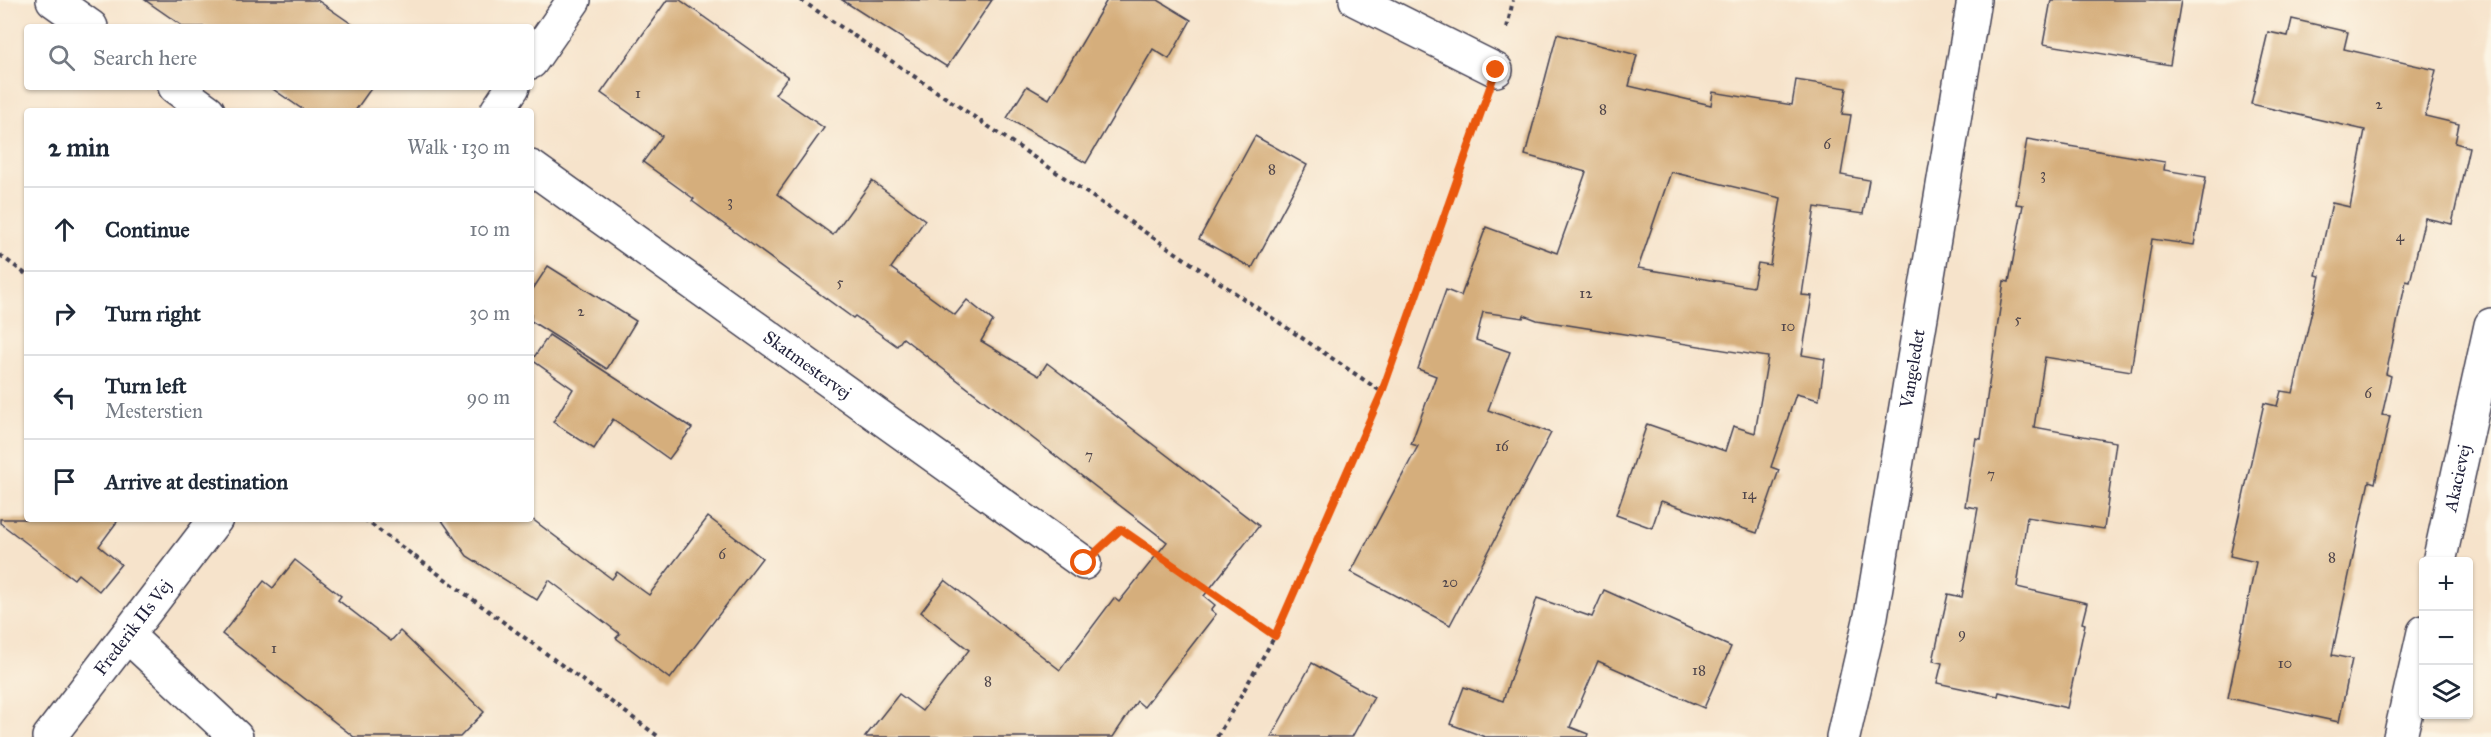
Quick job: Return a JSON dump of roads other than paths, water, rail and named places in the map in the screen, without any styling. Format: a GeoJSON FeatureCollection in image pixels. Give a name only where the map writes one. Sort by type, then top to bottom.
{"type":"FeatureCollection","features":[{"type":"Feature","properties":{"kind":"street"},"geometry":{"type":"LineString","coordinates":[[53,0],[87,24]]}},
{"type":"Feature","properties":{"kind":"street"},"geometry":{"type":"LineString","coordinates":[[534,58],[574,0]]}},
{"type":"Feature","properties":{"kind":"street"},"geometry":{"type":"LineString","coordinates":[[1356,0],[1496,70]]}},
{"type":"Feature","properties":{"kind":"street","name":"Vangeledet"},"geometry":{"type":"LineString","coordinates":[[1843,737],[1873,604],[1974,0]]}},
{"type":"Feature","properties":{"kind":"street"},"geometry":{"type":"LineString","coordinates":[[179,90],[204,108]]}},
{"type":"Feature","properties":{"kind":"street"},"geometry":{"type":"LineString","coordinates":[[499,108],[511,90]]}},
{"type":"Feature","properties":{"kind":"street","name":"Skatmestervej"},"geometry":{"type":"LineString","coordinates":[[534,169],[1084,563]]}},
{"type":"Feature","properties":{"kind":"street","name":"Akacievej"},"geometry":{"type":"LineString","coordinates":[[2440,557],[2491,324]]}},
{"type":"Feature","properties":{"kind":"street","name":"Frederik IIs Vej"},"geometry":{"type":"LineString","coordinates":[[49,737],[214,522]]}},
{"type":"Feature","properties":{"kind":"street"},"geometry":{"type":"LineString","coordinates":[[128,636],[236,737]]}},
{"type":"Feature","properties":{"kind":"street"},"geometry":{"type":"LineString","coordinates":[[2400,737],[2419,654]]}}]}
